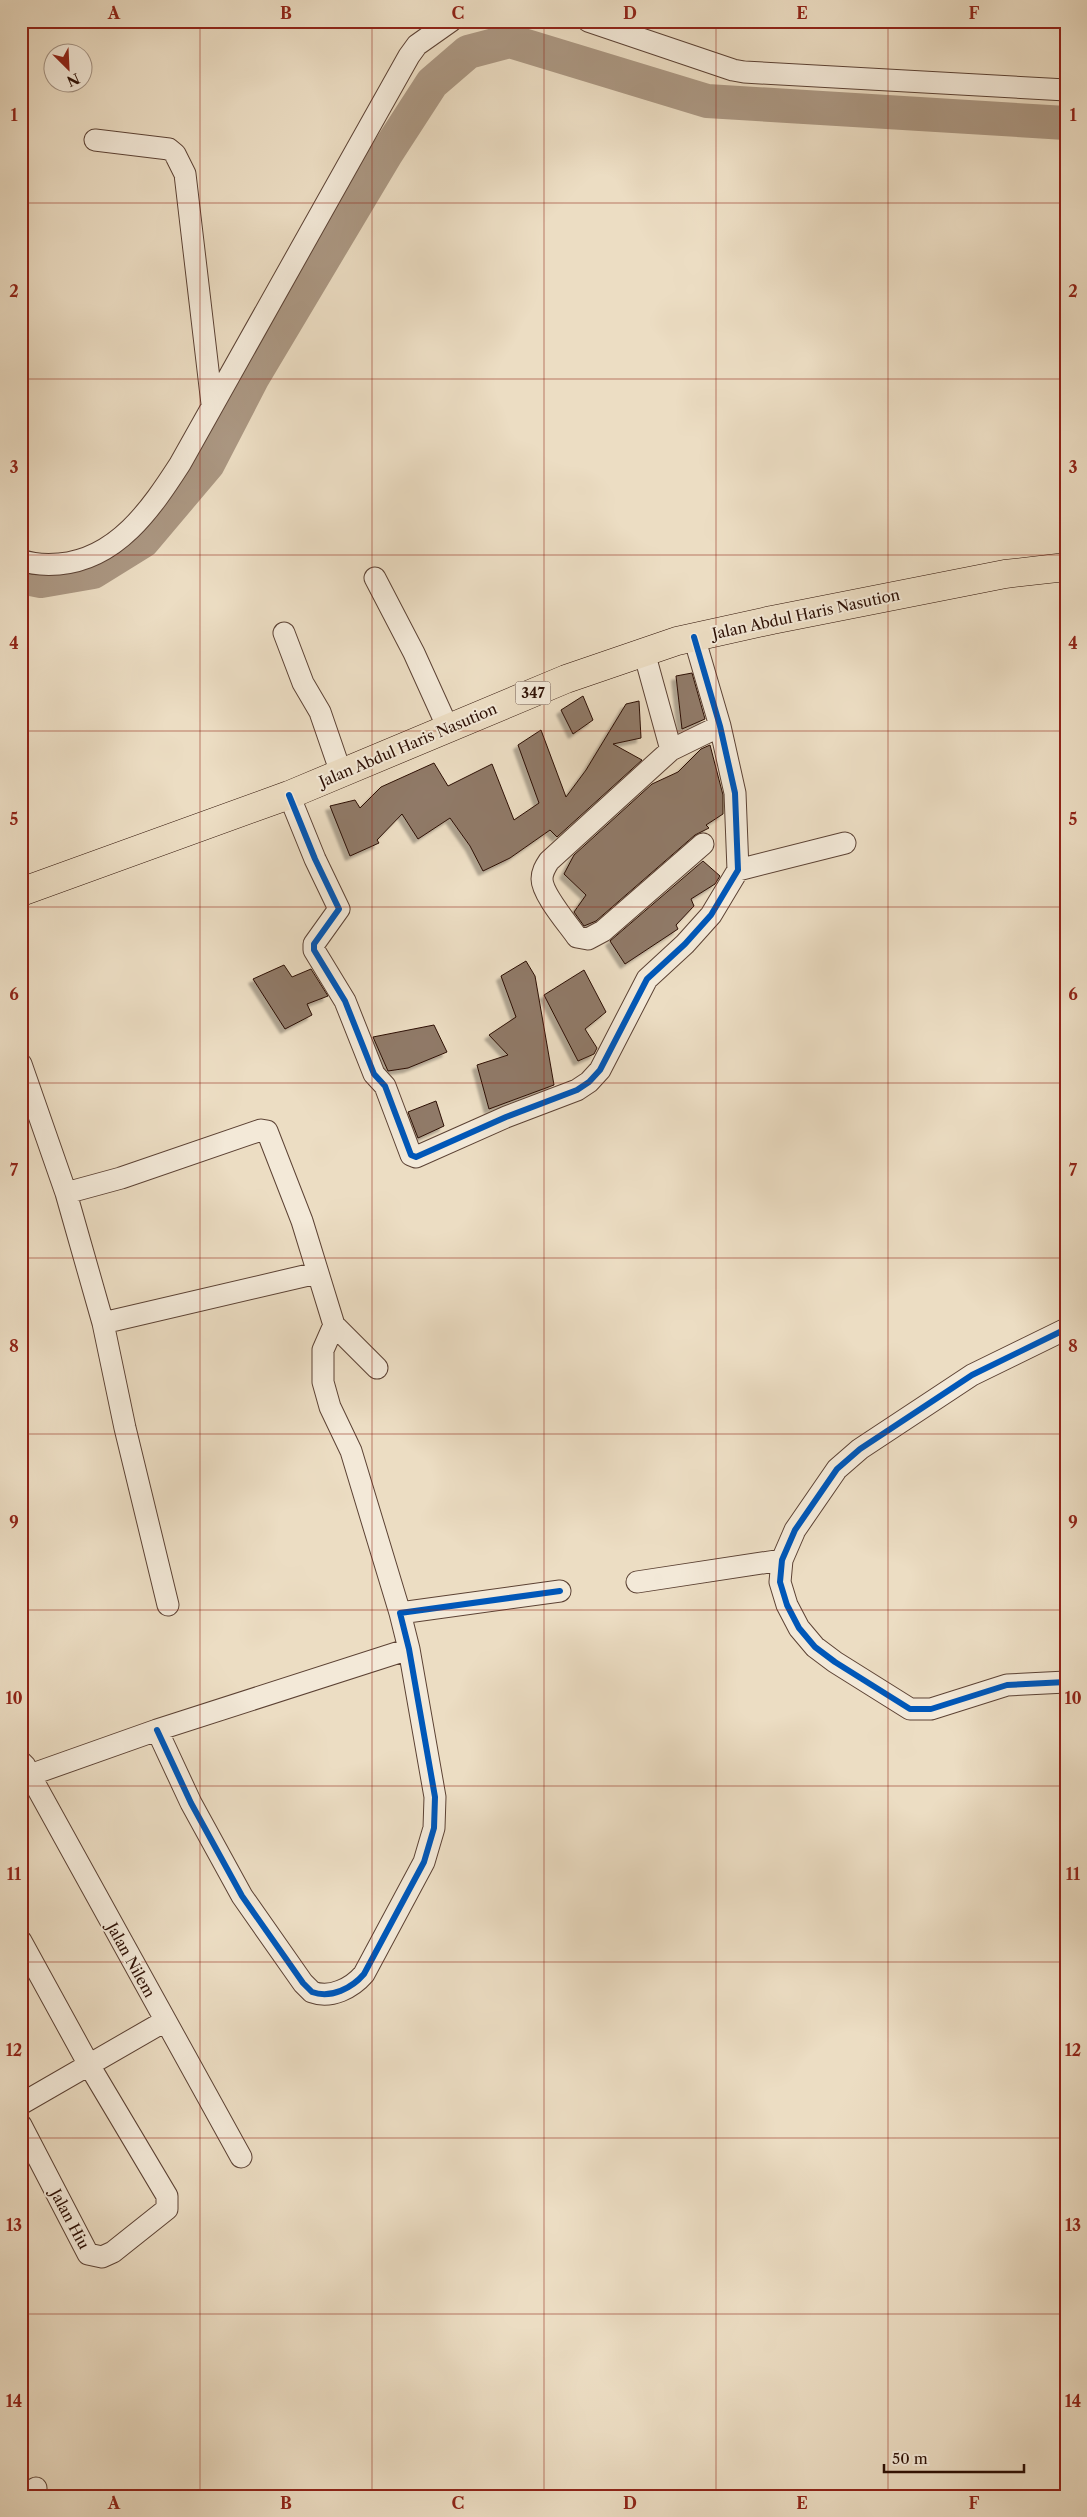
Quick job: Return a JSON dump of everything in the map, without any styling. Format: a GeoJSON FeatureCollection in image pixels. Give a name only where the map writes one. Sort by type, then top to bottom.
{"type":"FeatureCollection","features":[{"type":"Feature","properties":{"kind":"main road","name":"Jalan Abdul Haris Nasution"},"geometry":{"type":"LineString","coordinates":[[21,892],[289,795],[566,679],[644,652],[694,638],[1005,574],[1066,567]]}},
{"type":"Feature","properties":{"kind":"street"},"geometry":{"type":"LineString","coordinates":[[21,560],[45,565],[84,560],[103,552],[138,522],[161,494],[180,464],[409,56],[417,45],[451,21]]}},
{"type":"Feature","properties":{"kind":"street"},"geometry":{"type":"LineString","coordinates":[[588,21],[733,70],[744,72],[1066,90]]}},
{"type":"Feature","properties":{"kind":"street"},"geometry":{"type":"LineString","coordinates":[[95,140],[169,149],[175,154],[185,174],[212,404]]}},
{"type":"Feature","properties":{"kind":"street"},"geometry":{"type":"LineString","coordinates":[[375,578],[414,653],[448,728]]}},
{"type":"Feature","properties":{"kind":"street"},"geometry":{"type":"LineString","coordinates":[[284,633],[303,683],[320,712],[341,773]]}},
{"type":"Feature","properties":{"kind":"street"},"geometry":{"type":"LineString","coordinates":[[289,795],[315,859],[339,909],[314,944],[314,950],[345,1001],[374,1074],[385,1086],[413,1157],[577,1090],[589,1082],[600,1070],[647,979],[686,944],[711,915],[738,870],[735,793],[720,726],[694,638]]}},
{"type":"Feature","properties":{"kind":"street"},"geometry":{"type":"LineString","coordinates":[[644,652],[671,750]]}},
{"type":"Feature","properties":{"kind":"street"},"geometry":{"type":"LineString","coordinates":[[703,844],[603,931],[588,939],[577,936],[547,893],[542,881],[543,870],[549,861],[671,750],[720,726]]}},
{"type":"Feature","properties":{"kind":"street"},"geometry":{"type":"LineString","coordinates":[[738,870],[844,843]]}},
{"type":"Feature","properties":{"kind":"street"},"geometry":{"type":"LineString","coordinates":[[21,1064],[66,1193],[103,1323],[125,1428],[168,1605]]}},
{"type":"Feature","properties":{"kind":"street"},"geometry":{"type":"LineString","coordinates":[[66,1193],[121,1178],[265,1130],[268,1132],[302,1221],[316,1273],[334,1325],[376,1368]]}},
{"type":"Feature","properties":{"kind":"street"},"geometry":{"type":"LineString","coordinates":[[103,1323],[316,1273]]}},
{"type":"Feature","properties":{"kind":"street"},"geometry":{"type":"LineString","coordinates":[[157,1730],[191,1803],[229,1874],[293,1970],[312,1992],[325,1994],[342,1991],[358,1981],[364,1974],[424,1862],[434,1828],[436,1797],[409,1649],[400,1613],[351,1451],[330,1407],[323,1382],[322,1350],[334,1325]]}},
{"type":"Feature","properties":{"kind":"street"},"geometry":{"type":"LineString","coordinates":[[1066,1329],[972,1375],[860,1449],[837,1469],[811,1504],[795,1530],[782,1560],[780,1582],[787,1606],[799,1628],[815,1647],[835,1662],[910,1709],[932,1709],[1007,1685],[1066,1682]]}},
{"type":"Feature","properties":{"kind":"street"},"geometry":{"type":"LineString","coordinates":[[638,1582],[782,1560]]}},
{"type":"Feature","properties":{"kind":"street"},"geometry":{"type":"LineString","coordinates":[[400,1613],[560,1591]]}},
{"type":"Feature","properties":{"kind":"street"},"geometry":{"type":"LineString","coordinates":[[26,1769],[157,1730],[409,1649]]}},
{"type":"Feature","properties":{"kind":"street","name":"Jalan Nilem"},"geometry":{"type":"LineString","coordinates":[[26,1769],[241,2158]]}},
{"type":"Feature","properties":{"kind":"street"},"geometry":{"type":"LineString","coordinates":[[21,1941],[89,2065]]}},
{"type":"Feature","properties":{"kind":"street"},"geometry":{"type":"LineString","coordinates":[[21,2104],[165,2021]]}},
{"type":"Feature","properties":{"kind":"street","name":"Jalan Hiu"},"geometry":{"type":"LineString","coordinates":[[21,2125],[88,2254],[102,2258],[113,2252],[168,2209],[167,2196],[89,2065]]}},
{"type":"Feature","properties":{"kind":"building"},"geometry":{"type":"Polygon","coordinates":[[[692,673],[705,719],[682,729],[676,676],[692,673]]]}},
{"type":"Feature","properties":{"kind":"building"},"geometry":{"type":"Polygon","coordinates":[[[583,696],[593,720],[573,734],[561,710],[583,696]]]}},
{"type":"Feature","properties":{"kind":"building"},"geometry":{"type":"Polygon","coordinates":[[[639,701],[641,738],[613,744],[642,760],[557,837],[550,830],[510,858],[483,871],[470,846],[450,818],[418,839],[402,814],[377,840],[379,843],[350,856],[330,806],[355,800],[360,808],[381,787],[434,763],[448,786],[492,764],[514,820],[539,803],[518,745],[541,730],[566,797],[586,770],[626,704],[639,701]]]}},
{"type":"Feature","properties":{"kind":"building"},"geometry":{"type":"Polygon","coordinates":[[[710,745],[723,795],[723,814],[706,825],[709,828],[695,835],[596,921],[584,926],[574,912],[586,895],[564,874],[574,855],[652,784],[678,772],[701,749],[710,745]]]}},
{"type":"Feature","properties":{"kind":"building"},"geometry":{"type":"Polygon","coordinates":[[[703,861],[720,876],[715,884],[691,899],[694,906],[676,925],[678,929],[625,964],[610,941],[703,861]]]}},
{"type":"Feature","properties":{"kind":"building"},"geometry":{"type":"Polygon","coordinates":[[[526,961],[535,976],[554,1085],[489,1109],[477,1065],[508,1055],[489,1035],[516,1017],[501,976],[526,961]]]}},
{"type":"Feature","properties":{"kind":"building"},"geometry":{"type":"Polygon","coordinates":[[[284,965],[292,977],[311,969],[328,996],[307,1004],[312,1015],[285,1029],[253,979],[284,965]]]}},
{"type":"Feature","properties":{"kind":"building"},"geometry":{"type":"Polygon","coordinates":[[[584,970],[606,1012],[585,1029],[597,1048],[594,1054],[578,1061],[544,995],[584,970]]]}},
{"type":"Feature","properties":{"kind":"building"},"geometry":{"type":"Polygon","coordinates":[[[434,1025],[447,1052],[408,1068],[388,1071],[373,1037],[434,1025]]]}},
{"type":"Feature","properties":{"kind":"building"},"geometry":{"type":"Polygon","coordinates":[[[436,1101],[444,1126],[418,1138],[408,1112],[436,1101]]]}},
{"type":"Feature","properties":{"kind":"waterway"},"geometry":{"type":"LineString","coordinates":[[21,577],[41,581],[93,572],[143,541],[208,464],[253,377],[386,154],[432,83],[468,52],[510,41],[707,101],[1066,123]]}},
{"type":"Feature","properties":{"kind":"cycle path"},"geometry":{"type":"LineString","coordinates":[[289,795],[315,859],[339,909],[314,944],[314,950],[345,1001],[374,1074],[385,1086],[411,1155],[416,1157],[506,1117],[577,1090],[589,1082],[600,1070],[647,979],[685,944],[711,915],[738,870],[735,793],[720,726],[694,637]]}},
{"type":"Feature","properties":{"kind":"cycle path"},"geometry":{"type":"LineString","coordinates":[[1066,1329],[972,1375],[860,1449],[837,1469],[795,1530],[782,1560],[780,1582],[787,1605],[799,1628],[815,1647],[835,1662],[910,1709],[931,1709],[1007,1685],[1066,1682]]}},
{"type":"Feature","properties":{"kind":"cycle path"},"geometry":{"type":"LineString","coordinates":[[157,1730],[191,1803],[242,1896],[303,1983],[312,1992],[319,1994],[341,1991],[353,1984],[364,1974],[424,1862],[434,1828],[435,1797],[409,1649],[400,1613],[560,1591]]}}]}
